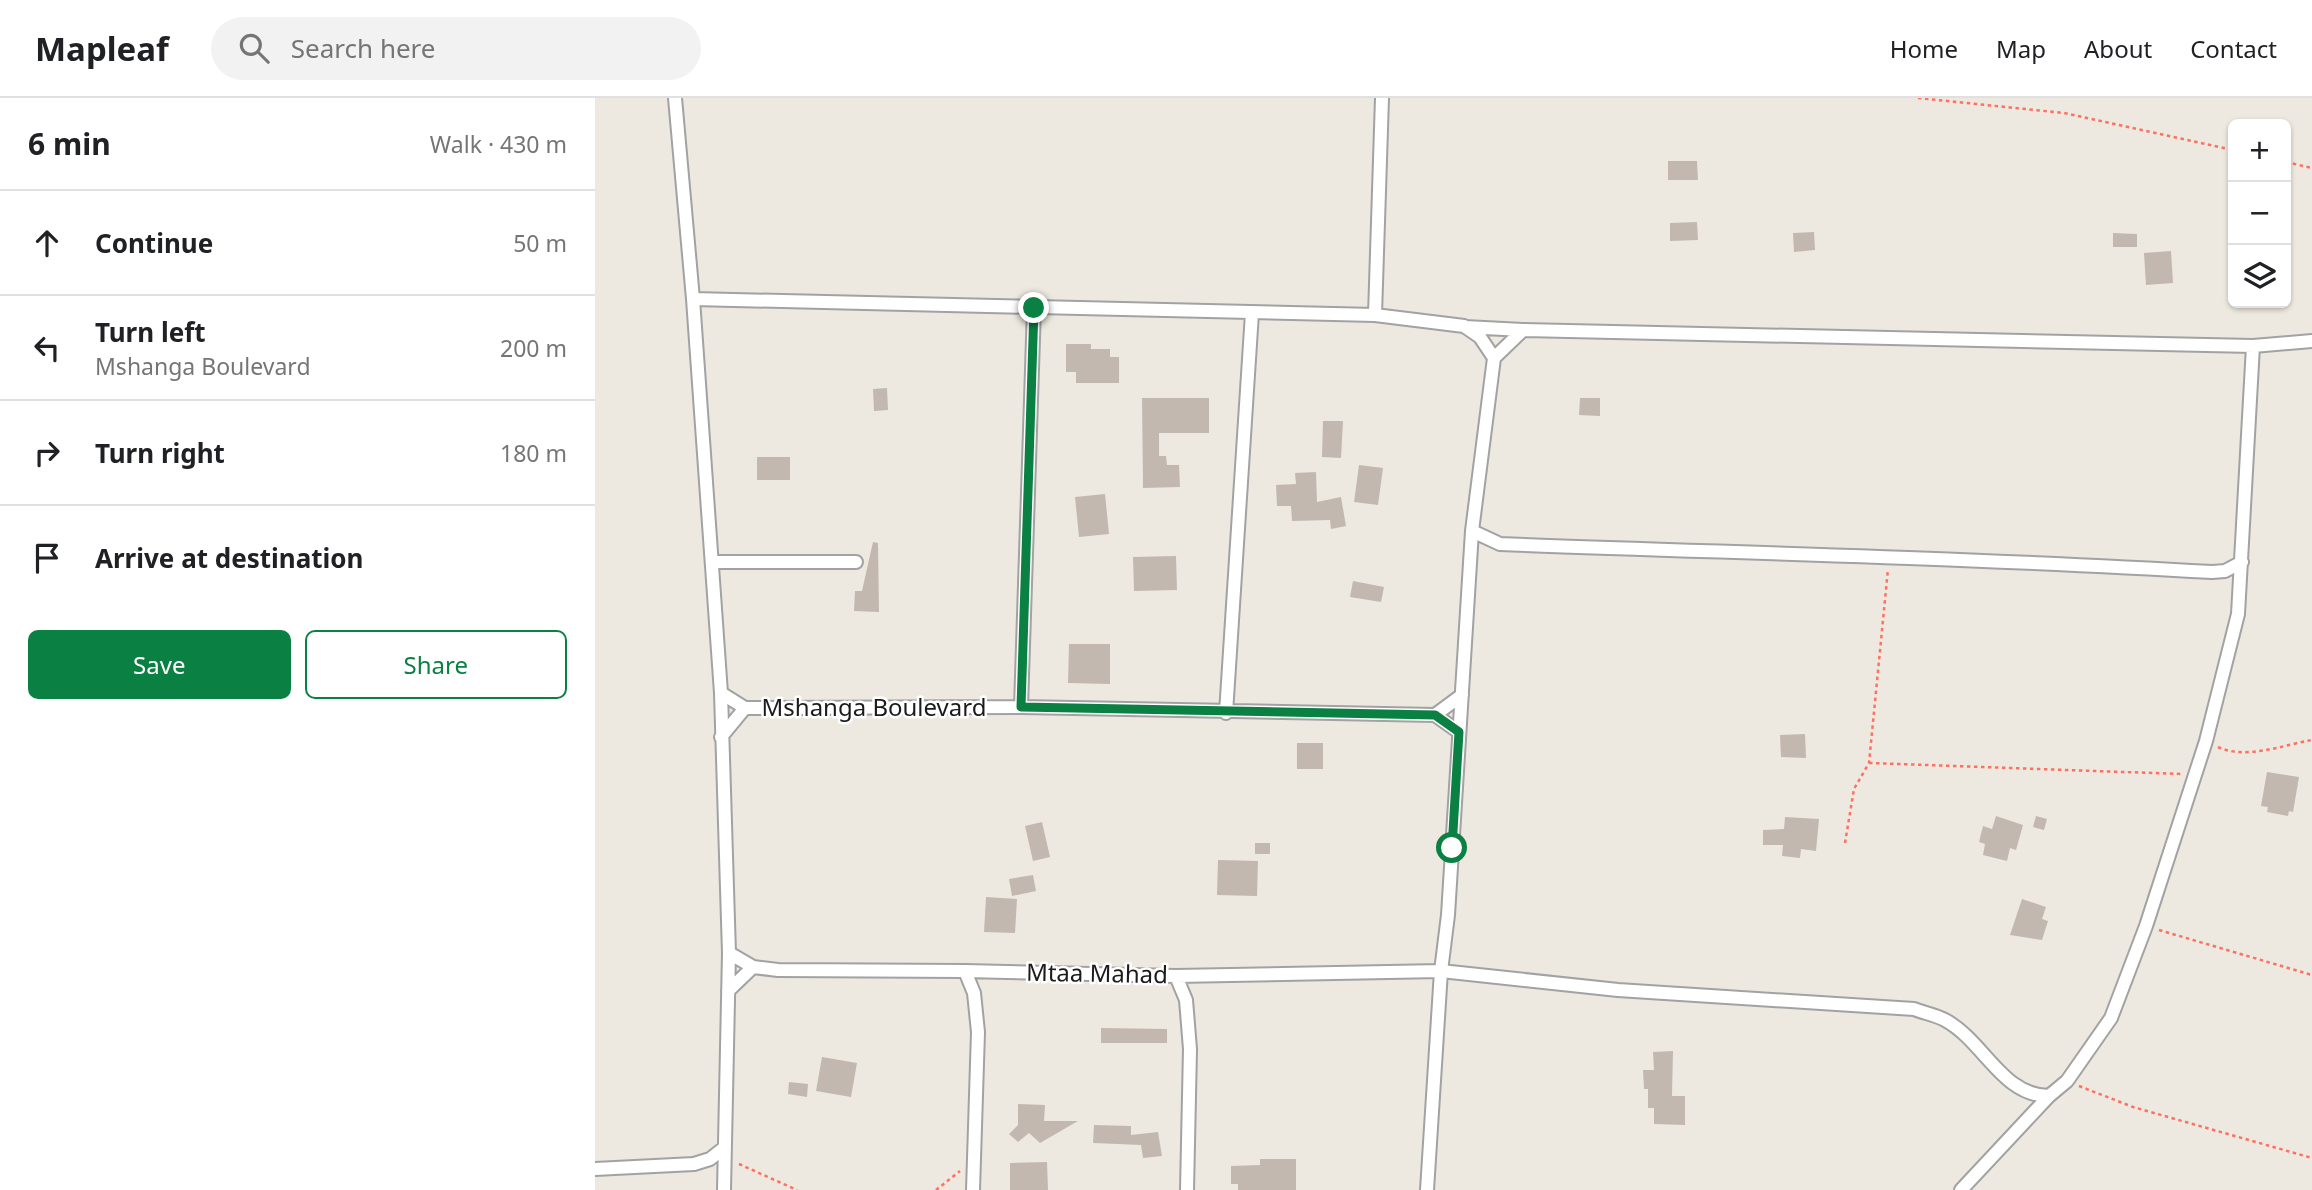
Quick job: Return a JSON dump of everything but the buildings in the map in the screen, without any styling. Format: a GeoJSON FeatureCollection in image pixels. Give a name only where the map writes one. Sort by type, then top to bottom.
{"type":"FeatureCollection","features":[{"type":"Feature","properties":{"kind":"street"},"geometry":{"type":"LineString","coordinates":[[675,98],[721,693],[729,953],[724,1190]]}},
{"type":"Feature","properties":{"kind":"street"},"geometry":{"type":"LineString","coordinates":[[1375,315],[1383,98]]}},
{"type":"Feature","properties":{"kind":"street"},"geometry":{"type":"LineString","coordinates":[[692,299],[1375,315],[1464,327],[1523,330],[2253,346],[2312,341]]}},
{"type":"Feature","properties":{"kind":"street"},"geometry":{"type":"LineString","coordinates":[[1021,707],[1034,308]]}},
{"type":"Feature","properties":{"kind":"street"},"geometry":{"type":"LineString","coordinates":[[1226,713],[1252,313]]}},
{"type":"Feature","properties":{"kind":"street"},"geometry":{"type":"LineString","coordinates":[[1464,327],[1480,337],[1494,358]]}},
{"type":"Feature","properties":{"kind":"street"},"geometry":{"type":"LineString","coordinates":[[1427,1190],[1441,971],[1448,915],[1472,531],[1494,358],[1523,330]]}},
{"type":"Feature","properties":{"kind":"street"},"geometry":{"type":"LineString","coordinates":[[1961,1190],[2049,1096],[2067,1081],[2111,1018],[2146,926],[2206,741],[2238,614],[2253,346]]}},
{"type":"Feature","properties":{"kind":"street"},"geometry":{"type":"LineString","coordinates":[[1472,531],[1500,544],[2038,562],[2212,572],[2225,571],[2242,562]]}},
{"type":"Feature","properties":{"kind":"street"},"geometry":{"type":"LineString","coordinates":[[712,562],[856,562]]}},
{"type":"Feature","properties":{"kind":"street","name":"Mshanga Boulevard"},"geometry":{"type":"LineString","coordinates":[[721,693],[745,708],[1021,707],[1435,715]]}},
{"type":"Feature","properties":{"kind":"street"},"geometry":{"type":"LineString","coordinates":[[1459,732],[1435,715],[1462,695]]}},
{"type":"Feature","properties":{"kind":"street","name":"Mshanga Boulevard"},"geometry":{"type":"LineString","coordinates":[[721,737],[745,708]]}},
{"type":"Feature","properties":{"kind":"street","name":"Mtaa Mahad"},"geometry":{"type":"LineString","coordinates":[[729,953],[753,967],[778,970],[1176,976],[1441,971],[1618,990],[1914,1009],[1952,1025],[2017,1088],[2035,1096],[2049,1096]]}},
{"type":"Feature","properties":{"kind":"street"},"geometry":{"type":"LineString","coordinates":[[728,991],[753,967]]}},
{"type":"Feature","properties":{"kind":"street"},"geometry":{"type":"LineString","coordinates":[[965,971],[974,993],[978,1032],[973,1190]]}},
{"type":"Feature","properties":{"kind":"street"},"geometry":{"type":"LineString","coordinates":[[1176,976],[1186,1000],[1190,1049],[1187,1190]]}},
{"type":"Feature","properties":{"kind":"street"},"geometry":{"type":"LineString","coordinates":[[595,1169],[694,1164],[724,1153]]}},
{"type":"Feature","properties":{"kind":"path"},"geometry":{"type":"LineString","coordinates":[[1918,98],[2064,113],[2228,149]]}},
{"type":"Feature","properties":{"kind":"path"},"geometry":{"type":"LineString","coordinates":[[2291,163],[2312,168]]}},
{"type":"Feature","properties":{"kind":"path"},"geometry":{"type":"LineString","coordinates":[[1845,843],[1854,789],[1869,763],[1889,559]]}},
{"type":"Feature","properties":{"kind":"path"},"geometry":{"type":"LineString","coordinates":[[2206,741],[2226,750],[2245,752],[2312,740]]}},
{"type":"Feature","properties":{"kind":"path"},"geometry":{"type":"LineString","coordinates":[[1869,763],[2195,774]]}},
{"type":"Feature","properties":{"kind":"path"},"geometry":{"type":"LineString","coordinates":[[2146,926],[2196,943],[2312,975]]}},
{"type":"Feature","properties":{"kind":"path"},"geometry":{"type":"LineString","coordinates":[[2067,1081],[2133,1107],[2312,1158]]}},
{"type":"Feature","properties":{"kind":"path"},"geometry":{"type":"LineString","coordinates":[[724,1153],[797,1190]]}},
{"type":"Feature","properties":{"kind":"path"},"geometry":{"type":"LineString","coordinates":[[936,1190],[973,1160]]}},
{"type":"Feature","properties":{"kind":"route"},"geometry":{"type":"LineString","coordinates":[[1034,308],[1021,707],[1435,715],[1459,732],[1452,848]]}}]}
